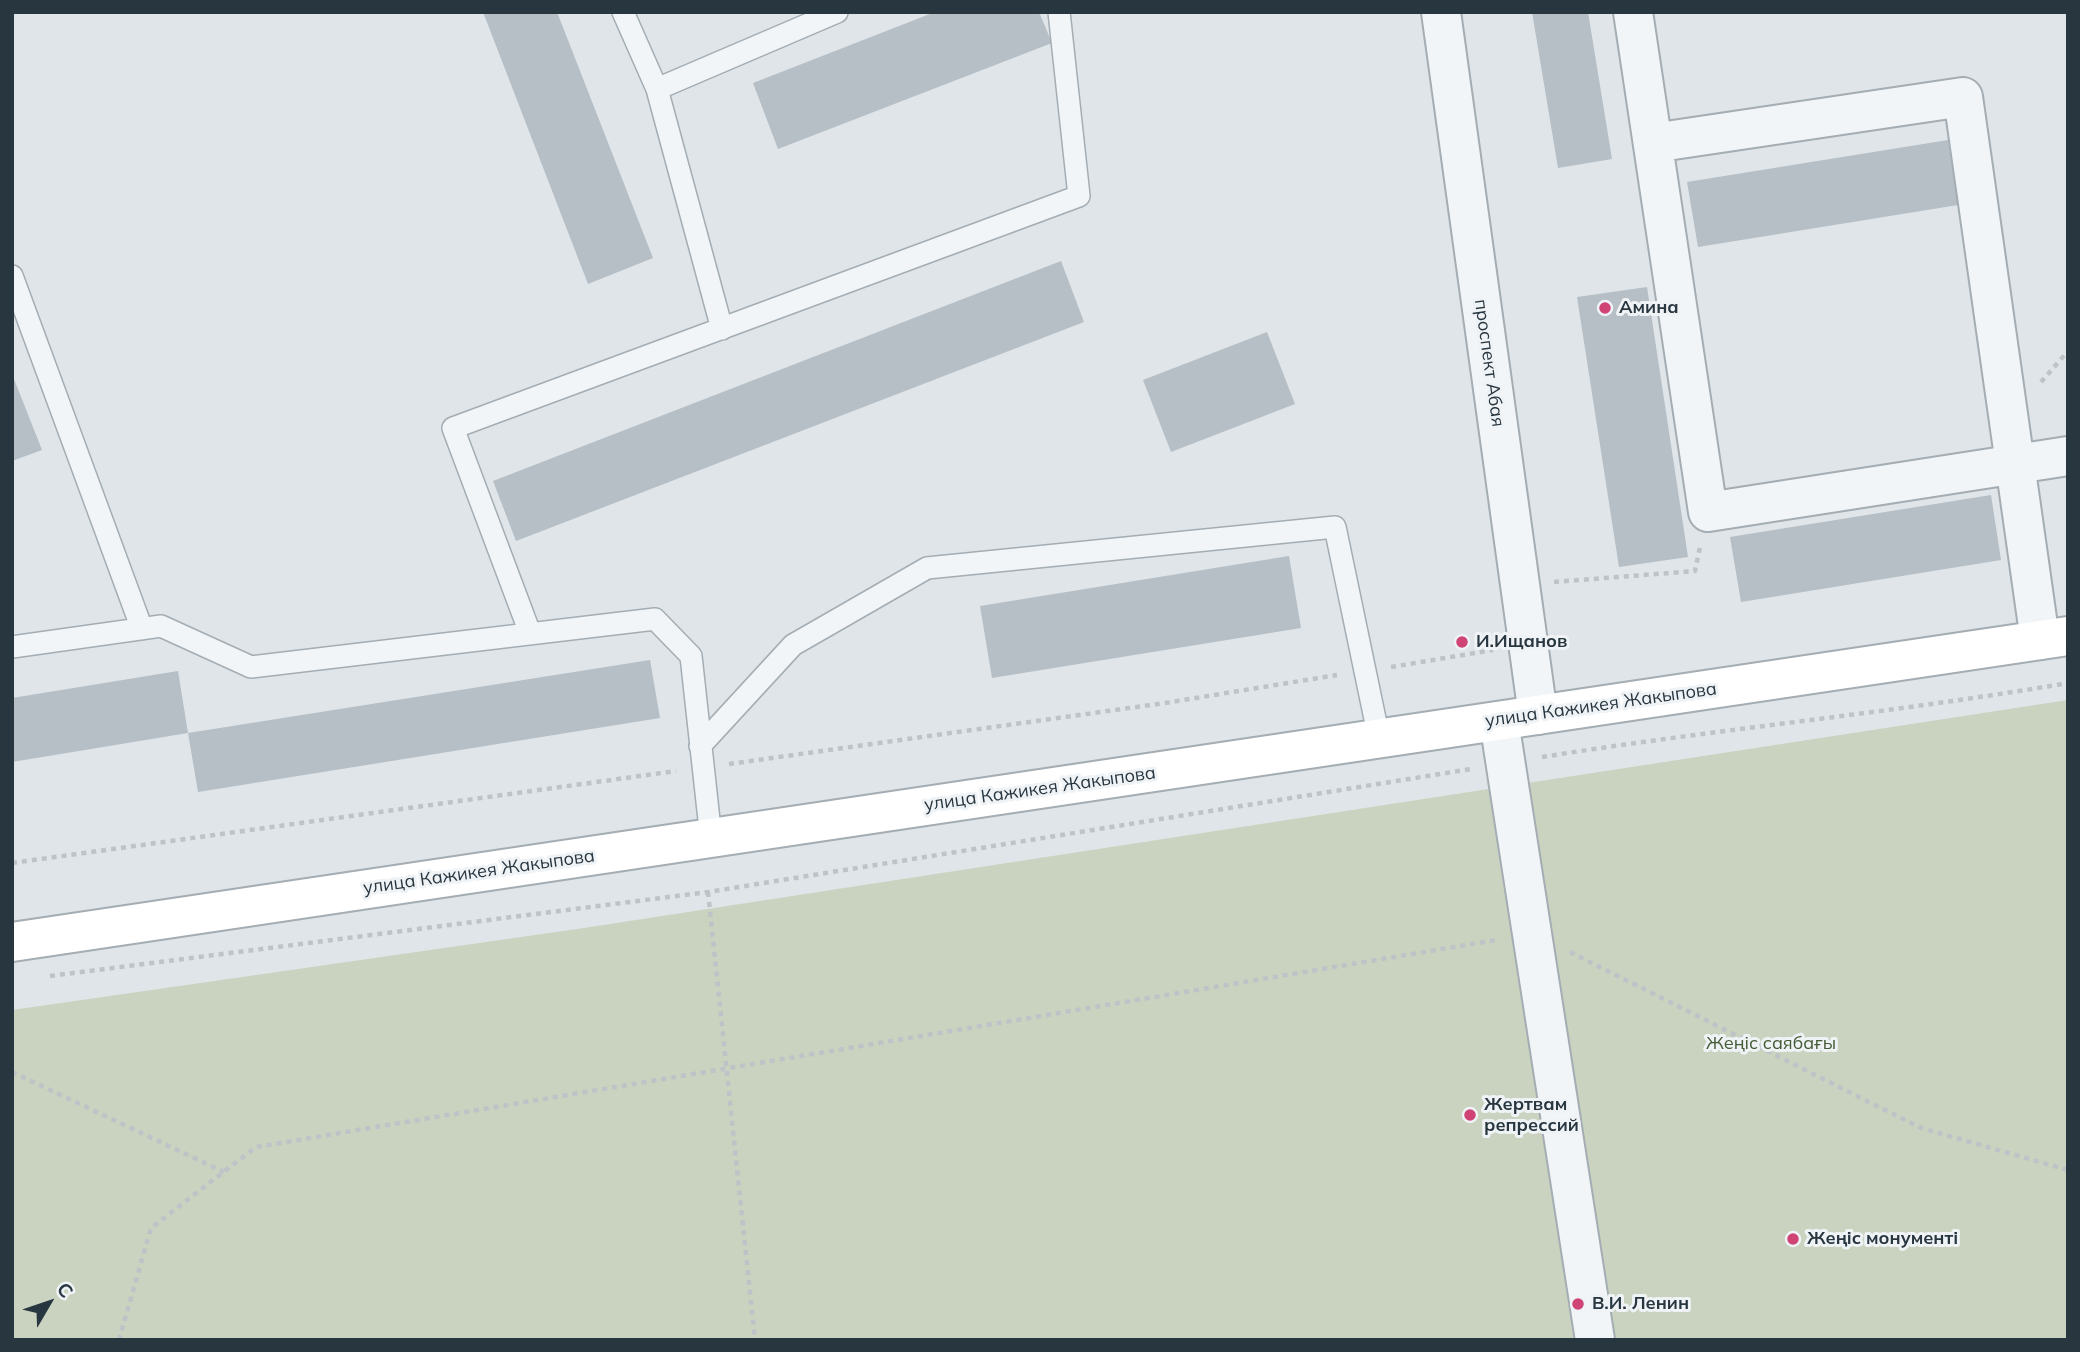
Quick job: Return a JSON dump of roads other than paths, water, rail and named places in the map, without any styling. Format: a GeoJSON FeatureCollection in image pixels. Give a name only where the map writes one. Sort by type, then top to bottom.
{"type":"FeatureCollection","features":[{"type":"Feature","properties":{"kind":"main road","name":"улица Кажикея Жакыпова"},"geometry":{"type":"LineString","coordinates":[[12,942],[2054,638]]}},
{"type":"Feature","properties":{"kind":"street","name":"проспект Абая"},"geometry":{"type":"LineString","coordinates":[[1441,12],[1538,715]]}},
{"type":"Feature","properties":{"kind":"street"},"geometry":{"type":"LineString","coordinates":[[1633,12],[1708,512],[2068,456]]}},
{"type":"Feature","properties":{"kind":"street"},"geometry":{"type":"LineString","coordinates":[[1653,143],[1963,97],[2015,464],[2054,638]]}},
{"type":"Feature","properties":{"kind":"street"},"geometry":{"type":"LineString","coordinates":[[1499,721],[1595,1340]]}},
{"type":"Feature","properties":{"kind":"lane"},"geometry":{"type":"LineString","coordinates":[[623,12],[657,89],[722,329]]}},
{"type":"Feature","properties":{"kind":"lane"},"geometry":{"type":"LineString","coordinates":[[657,89],[837,12]]}},
{"type":"Feature","properties":{"kind":"lane"},"geometry":{"type":"LineString","coordinates":[[530,634],[453,428],[1079,196],[1059,12]]}},
{"type":"Feature","properties":{"kind":"lane"},"geometry":{"type":"LineString","coordinates":[[12,276],[142,629]]}},
{"type":"Feature","properties":{"kind":"lane"},"geometry":{"type":"LineString","coordinates":[[700,746],[793,645],[928,568],[1335,527],[1378,738]]}},
{"type":"Feature","properties":{"kind":"lane"},"geometry":{"type":"LineString","coordinates":[[12,647],[161,626],[251,667],[656,619],[691,656],[710,838]]}},
{"type":"Feature","properties":{"kind":"place","name":"Амина"},"geometry":{"type":"Point","coordinates":[1605,308]}},
{"type":"Feature","properties":{"kind":"place","name":"И.Ищанов"},"geometry":{"type":"Point","coordinates":[1462,642]}},
{"type":"Feature","properties":{"kind":"place","name":"Жертвам репрессий"},"geometry":{"type":"Point","coordinates":[1470,1115]}},
{"type":"Feature","properties":{"kind":"place","name":"Жеңіс монументі"},"geometry":{"type":"Point","coordinates":[1793,1239]}},
{"type":"Feature","properties":{"kind":"place","name":"В.И. Ленин"},"geometry":{"type":"Point","coordinates":[1578,1304]}},
{"type":"Feature","properties":{"kind":"park label","name":"Жеңіс саябағы"},"geometry":{"type":"Point","coordinates":[1771,1044]}}]}
